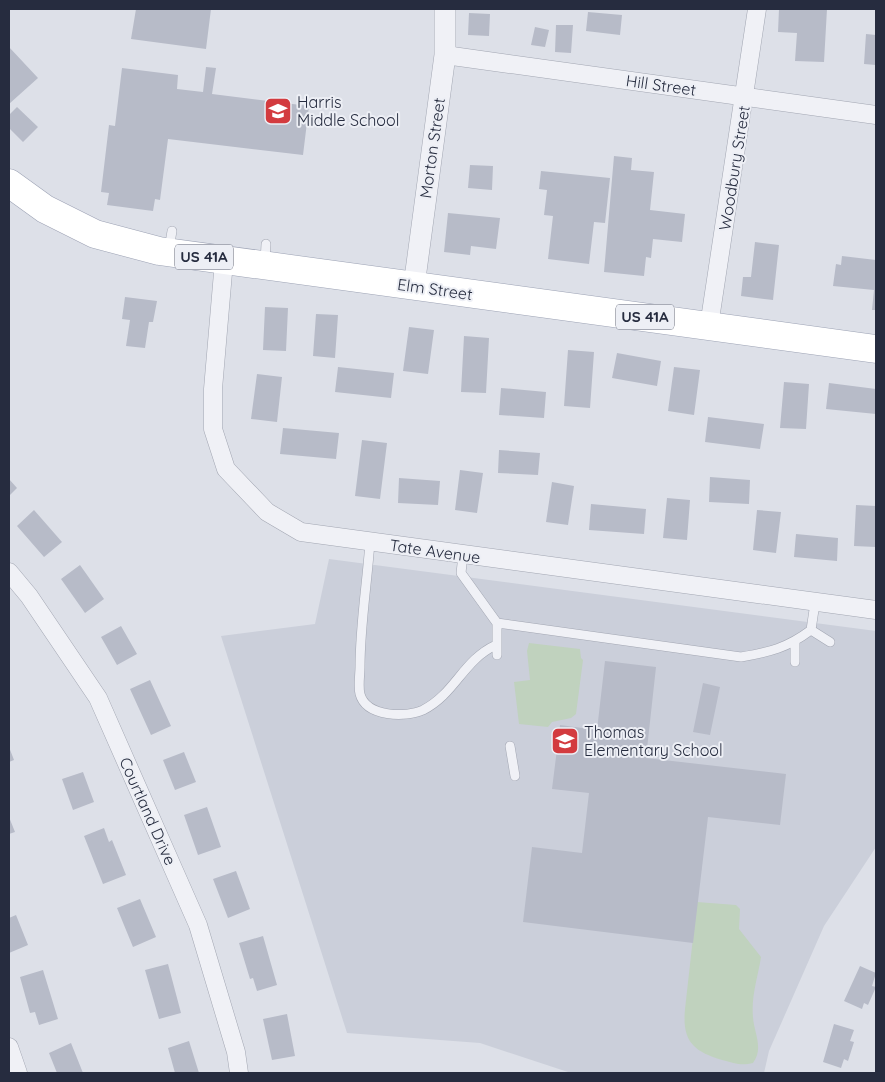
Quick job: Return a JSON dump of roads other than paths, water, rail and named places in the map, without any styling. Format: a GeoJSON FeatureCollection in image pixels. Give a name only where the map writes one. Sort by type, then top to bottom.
{"type":"FeatureCollection","features":[{"type":"Feature","properties":{"kind":"main road","name":"Elm Street"},"geometry":{"type":"LineString","coordinates":[[9,183],[45,209],[95,234],[170,241],[224,261],[265,255],[414,286],[876,349]]}},
{"type":"Feature","properties":{"kind":"street","name":"Morton Street"},"geometry":{"type":"LineString","coordinates":[[414,286],[445,55],[445,9]]}},
{"type":"Feature","properties":{"kind":"street","name":"Woodbury Street"},"geometry":{"type":"LineString","coordinates":[[709,326],[745,96],[756,9]]}},
{"type":"Feature","properties":{"kind":"street","name":"Hill Street"},"geometry":{"type":"LineString","coordinates":[[445,55],[876,115]]}},
{"type":"Feature","properties":{"kind":"street","name":"Tate Avenue"},"geometry":{"type":"LineString","coordinates":[[224,261],[213,389],[213,429],[226,469],[267,512],[301,532],[876,610]]}},
{"type":"Feature","properties":{"kind":"street","name":"Courtland Drive"},"geometry":{"type":"LineString","coordinates":[[9,572],[29,596],[98,698],[198,925],[236,1052],[239,1073]]}},
{"type":"Feature","properties":{"kind":"street"},"geometry":{"type":"LineString","coordinates":[[9,1047],[18,1073]]}},
{"type":"Feature","properties":{"kind":"lane"},"geometry":{"type":"LineString","coordinates":[[370,542],[360,654],[360,695],[372,710],[394,715],[422,711],[443,697],[480,652],[496,645]]}},
{"type":"Feature","properties":{"kind":"lane"},"geometry":{"type":"LineString","coordinates":[[463,554],[461,573],[497,622],[497,655]]}},
{"type":"Feature","properties":{"kind":"lane"},"geometry":{"type":"LineString","coordinates":[[497,622],[741,657],[773,652],[795,642],[812,630],[815,603]]}},
{"type":"Feature","properties":{"kind":"lane"},"geometry":{"type":"LineString","coordinates":[[812,630],[830,642]]}},
{"type":"Feature","properties":{"kind":"lane"},"geometry":{"type":"LineString","coordinates":[[795,642],[796,662]]}},
{"type":"Feature","properties":{"kind":"lane"},"geometry":{"type":"LineString","coordinates":[[510,746],[515,776]]}},
{"type":"Feature","properties":{"kind":"place","name":"Harris Middle School"},"geometry":{"type":"Point","coordinates":[278,111]}},
{"type":"Feature","properties":{"kind":"place","name":"Thomas Elementary School"},"geometry":{"type":"Point","coordinates":[565,741]}}]}
